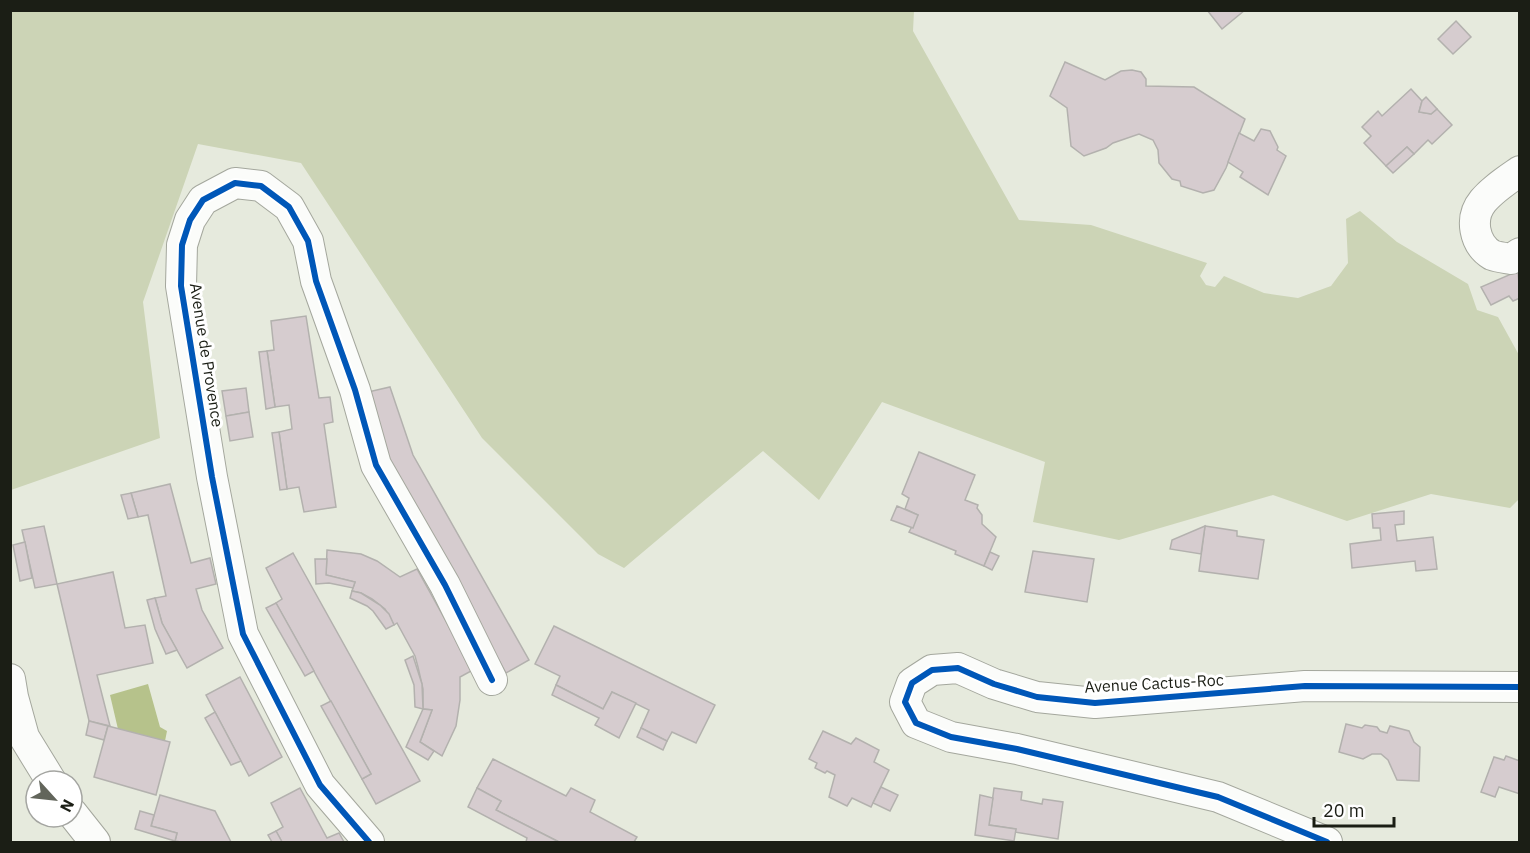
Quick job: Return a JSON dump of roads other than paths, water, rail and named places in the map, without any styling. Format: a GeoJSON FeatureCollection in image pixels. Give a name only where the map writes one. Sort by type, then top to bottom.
{"type":"FeatureCollection","features":[{"type":"Feature","properties":{"kind":"street"},"geometry":{"type":"LineString","coordinates":[[1520,171],[1481,203],[1474,224],[1480,244],[1494,256],[1511,259],[1520,253]]}},
{"type":"Feature","properties":{"kind":"street","name":"Avenue de Provence"},"geometry":{"type":"LineString","coordinates":[[369,843],[320,785],[243,634],[212,477],[181,286],[182,245],[190,219],[203,200],[235,183],[261,186],[289,207],[308,241],[316,280],[355,390],[376,465],[445,585],[492,680]]}},
{"type":"Feature","properties":{"kind":"street","name":"Avenue Cactus-Roc"},"geometry":{"type":"LineString","coordinates":[[1327,843],[1218,797],[1017,749],[951,737],[916,723],[905,702],[912,683],[932,670],[958,668],[994,684],[1037,697],[1095,703],[1305,686],[1520,687]]}},
{"type":"Feature","properties":{"kind":"street"},"geometry":{"type":"LineString","coordinates":[[10,679],[24,737],[44,769]]}},
{"type":"Feature","properties":{"kind":"street"},"geometry":{"type":"LineString","coordinates":[[84,829],[95,843]]}}]}
